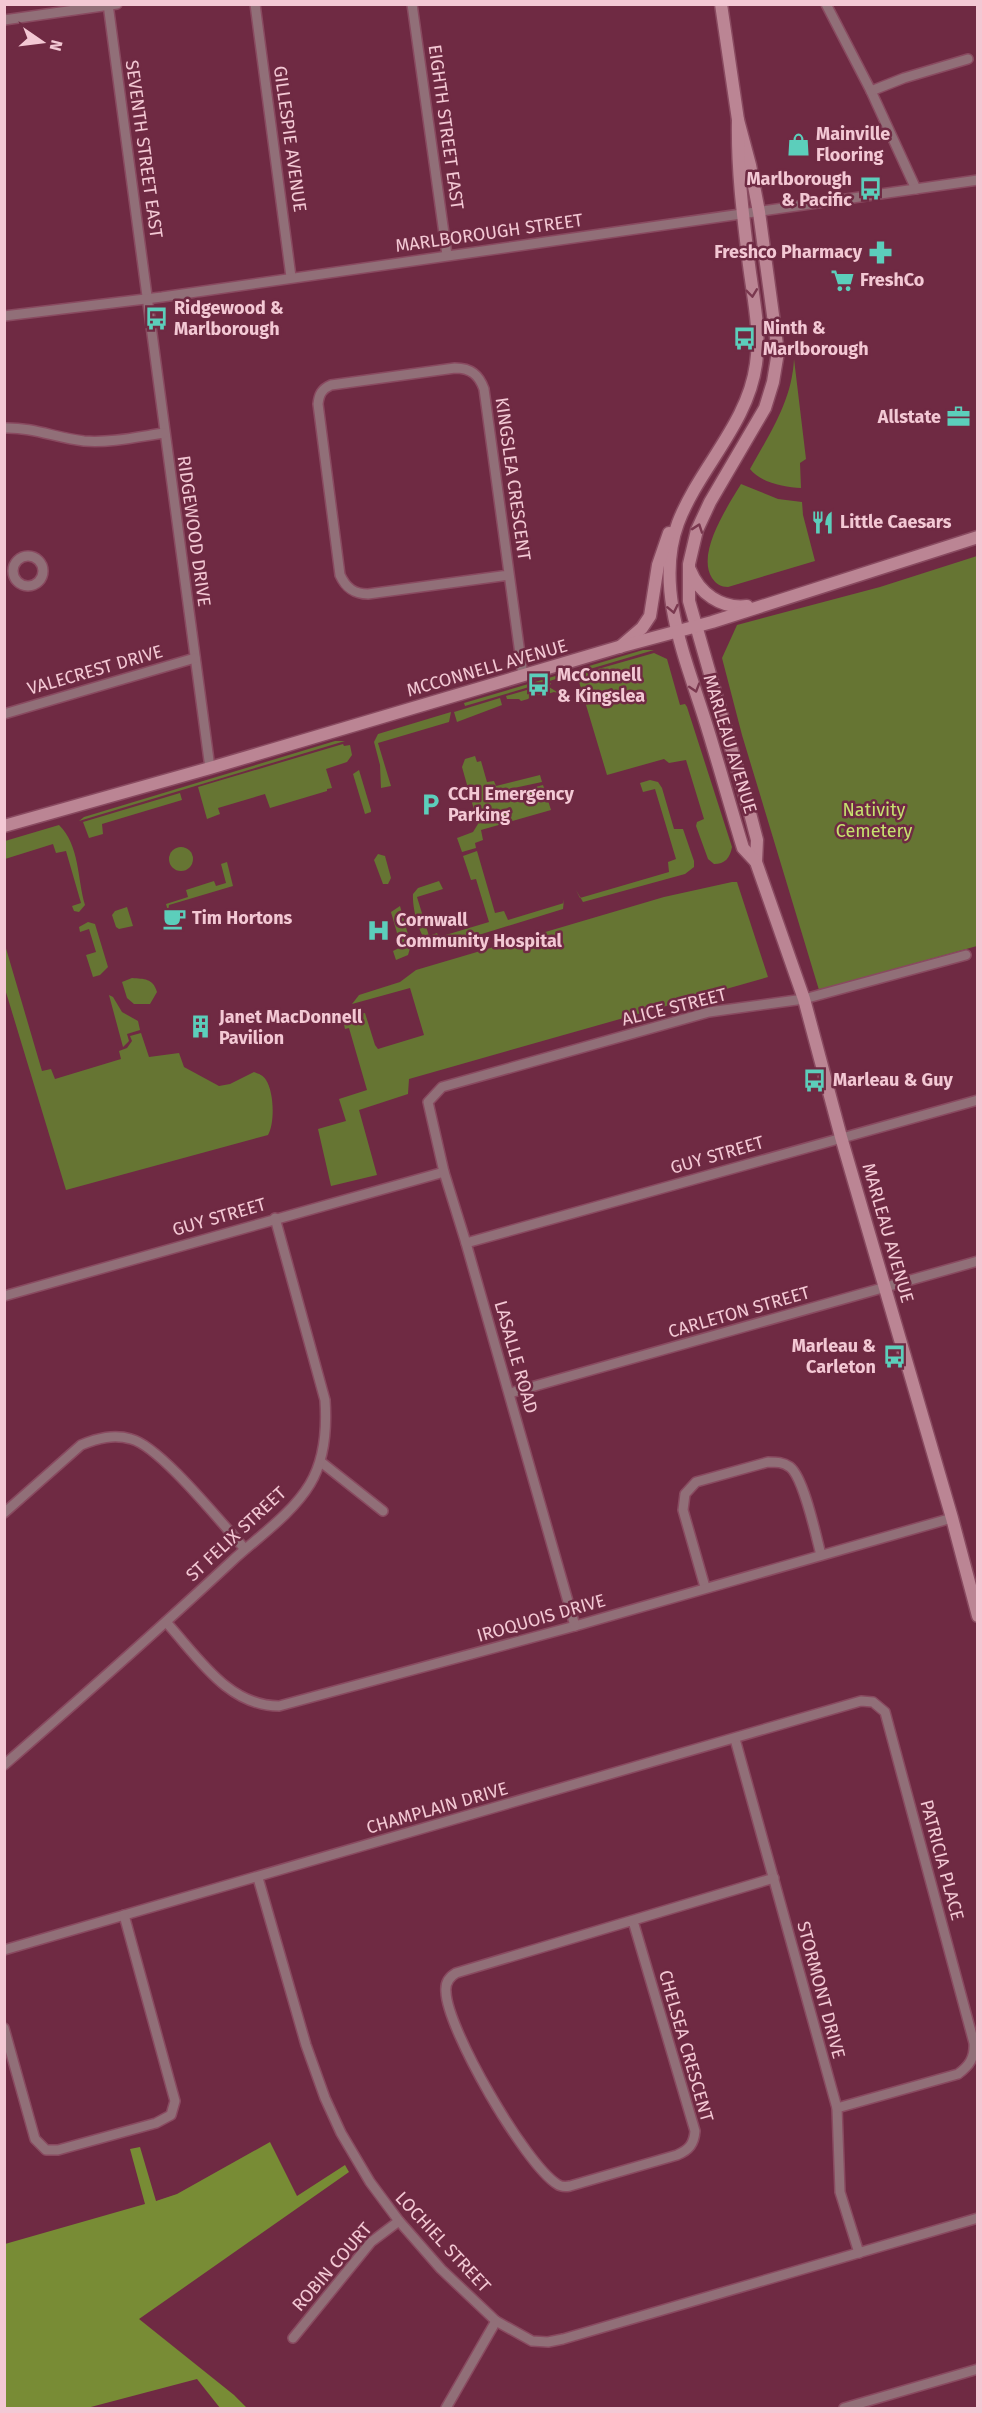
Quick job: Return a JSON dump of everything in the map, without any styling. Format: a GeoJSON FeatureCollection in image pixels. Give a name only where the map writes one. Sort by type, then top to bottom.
{"type":"FeatureCollection","features":[{"type":"Feature","properties":{"kind":"main road"},"geometry":{"type":"LineString","coordinates":[[619,647],[642,628],[650,616],[663,549],[685,506],[737,418],[749,392],[756,364],[756,321],[737,163],[738,120],[721,4]]}},
{"type":"Feature","properties":{"kind":"main road","name":"MARLEAU AVENUE"},"geometry":{"type":"LineString","coordinates":[[738,120],[759,212],[777,335],[776,371],[758,423],[700,521],[689,566],[689,601],[757,840],[756,862],[804,999],[841,1137],[952,1518],[978,1616]]}},
{"type":"Feature","properties":{"kind":"main road","name":"MARLEAU AVENUE"},"geometry":{"type":"LineString","coordinates":[[685,506],[673,538],[671,596],[679,632],[743,848],[756,862]]}},
{"type":"Feature","properties":{"kind":"main road","name":"MCCONNELL AVENUE"},"geometry":{"type":"LineString","coordinates":[[4,826],[210,768],[619,647],[697,627],[978,537]]}},
{"type":"Feature","properties":{"kind":"main road"},"geometry":{"type":"LineString","coordinates":[[689,566],[701,589],[719,602],[738,607],[766,604]]}},
{"type":"Feature","properties":{"kind":"street","name":"GILLESPIE AVENUE"},"geometry":{"type":"LineString","coordinates":[[255,4],[291,278]]}},
{"type":"Feature","properties":{"kind":"street","name":"EIGHTH STREET EAST"},"geometry":{"type":"LineString","coordinates":[[412,4],[447,255]]}},
{"type":"Feature","properties":{"kind":"street"},"geometry":{"type":"LineString","coordinates":[[826,4],[871,91],[916,189]]}},
{"type":"Feature","properties":{"kind":"street"},"geometry":{"type":"LineString","coordinates":[[4,20],[111,5]]}},
{"type":"Feature","properties":{"kind":"street","name":"SEVENTH STREET EAST"},"geometry":{"type":"LineString","coordinates":[[111,5],[148,299]]}},
{"type":"Feature","properties":{"kind":"street"},"geometry":{"type":"LineString","coordinates":[[871,91],[904,78],[968,59]]}},
{"type":"Feature","properties":{"kind":"street","name":"MARLBOROUGH STREET"},"geometry":{"type":"LineString","coordinates":[[4,316],[148,299],[978,180]]}},
{"type":"Feature","properties":{"kind":"street","name":"RIDGEWOOD DRIVE"},"geometry":{"type":"LineString","coordinates":[[148,299],[210,768]]}},
{"type":"Feature","properties":{"kind":"street","name":"KINGSLEA CRESCENT"},"geometry":{"type":"LineString","coordinates":[[509,575],[368,594],[352,591],[343,582],[340,575],[318,404],[318,396],[324,389],[331,385],[456,368],[464,368],[475,374],[484,390],[523,676]]}},
{"type":"Feature","properties":{"kind":"street"},"geometry":{"type":"LineString","coordinates":[[4,428],[28,429],[69,439],[90,441],[164,433]]}},
{"type":"Feature","properties":{"kind":"street","name":"VALECREST DRIVE"},"geometry":{"type":"LineString","coordinates":[[4,714],[195,658]]}},
{"type":"Feature","properties":{"kind":"street","name":"ALICE STREET"},"geometry":{"type":"LineString","coordinates":[[431,1099],[442,1087],[709,1012],[804,999],[966,955]]}},
{"type":"Feature","properties":{"kind":"street","name":"LASALLE ROAD"},"geometry":{"type":"LineString","coordinates":[[431,1099],[428,1102],[444,1172],[510,1393],[575,1626]]}},
{"type":"Feature","properties":{"kind":"street","name":"GUY STREET"},"geometry":{"type":"LineString","coordinates":[[466,1243],[978,1100]]}},
{"type":"Feature","properties":{"kind":"street","name":"GUY STREET"},"geometry":{"type":"LineString","coordinates":[[4,1296],[444,1172]]}},
{"type":"Feature","properties":{"kind":"street","name":"ST FELIX STREET"},"geometry":{"type":"LineString","coordinates":[[5,1763],[166,1622],[245,1549],[302,1494],[321,1462],[327,1423],[325,1400],[275,1218]]}},
{"type":"Feature","properties":{"kind":"street","name":"CARLETON STREET"},"geometry":{"type":"LineString","coordinates":[[510,1393],[978,1261]]}},
{"type":"Feature","properties":{"kind":"street"},"geometry":{"type":"LineString","coordinates":[[4,1513],[81,1445],[110,1436],[132,1439],[148,1446],[167,1464],[245,1549]]}},
{"type":"Feature","properties":{"kind":"street"},"geometry":{"type":"LineString","coordinates":[[321,1462],[383,1511]]}},
{"type":"Feature","properties":{"kind":"street"},"geometry":{"type":"LineString","coordinates":[[705,1587],[683,1510],[685,1494],[696,1482],[768,1462],[779,1462],[788,1466],[799,1479],[821,1555]]}},
{"type":"Feature","properties":{"kind":"street","name":"IROQUOIS DRIVE"},"geometry":{"type":"LineString","coordinates":[[166,1622],[217,1679],[238,1696],[258,1704],[278,1706],[293,1704],[575,1626],[952,1518]]}},
{"type":"Feature","properties":{"kind":"street","name":"CHAMPLAIN DRIVE"},"geometry":{"type":"LineString","coordinates":[[4,1950],[861,1701],[878,1704]]}},
{"type":"Feature","properties":{"kind":"street","name":"PATRICIA PLACE"},"geometry":{"type":"LineString","coordinates":[[837,2108],[958,2074],[970,2062],[974,2052],[974,2043],[885,1712],[878,1704]]}},
{"type":"Feature","properties":{"kind":"street","name":"STORMONT DRIVE"},"geometry":{"type":"LineString","coordinates":[[735,1739],[837,2108],[840,2192],[859,2253]]}},
{"type":"Feature","properties":{"kind":"street","name":"LOCHIEL STREET"},"geometry":{"type":"LineString","coordinates":[[258,1878],[306,2045],[325,2098],[354,2157],[399,2221],[441,2269],[496,2321],[526,2339],[548,2342],[978,2217]]}},
{"type":"Feature","properties":{"kind":"street","name":"CHELSEA CRESCENT"},"geometry":{"type":"LineString","coordinates":[[633,1921],[694,2131],[694,2138],[688,2149],[677,2155],[570,2186],[559,2185],[535,2162],[490,2096],[468,2055],[454,2019],[445,1991],[448,1981],[456,1973],[774,1878]]}},
{"type":"Feature","properties":{"kind":"street"},"geometry":{"type":"LineString","coordinates":[[4,2028],[35,2139],[46,2150],[57,2150],[156,2123],[171,2115],[175,2101],[124,1915]]}},
{"type":"Feature","properties":{"kind":"street","name":"ROBIN COURT"},"geometry":{"type":"LineString","coordinates":[[293,2338],[371,2242],[399,2221]]}},
{"type":"Feature","properties":{"kind":"street"},"geometry":{"type":"LineString","coordinates":[[446,2409],[496,2321]]}},
{"type":"Feature","properties":{"kind":"street"},"geometry":{"type":"LineString","coordinates":[[844,2409],[978,2369]]}},
{"type":"Feature","properties":{"kind":"green space"},"geometry":{"type":"Polygon","coordinates":[[[794,359],[806,459],[800,463],[801,488],[767,481],[750,469],[784,403],[794,359]]]}},
{"type":"Feature","properties":{"kind":"green space"},"geometry":{"type":"Polygon","coordinates":[[[741,484],[778,499],[802,502],[803,515],[815,561],[728,587],[715,582],[708,568],[711,543],[722,517],[741,484]]]}},
{"type":"Feature","properties":{"kind":"green space","name":"Nativity Cemetery"},"geometry":{"type":"Polygon","coordinates":[[[977,556],[977,946],[819,990],[742,735],[722,658],[737,625],[880,587],[977,556]]]}},
{"type":"Feature","properties":{"kind":"green space"},"geometry":{"type":"Polygon","coordinates":[[[643,650],[654,650],[465,706],[464,703],[643,650]]]}},
{"type":"Feature","properties":{"kind":"green space"},"geometry":{"type":"Polygon","coordinates":[[[654,653],[667,659],[680,705],[685,704],[687,707],[732,847],[728,857],[721,863],[714,864],[708,859],[696,826],[697,822],[704,819],[686,760],[669,763],[664,759],[607,775],[577,675],[654,653]]]}},
{"type":"Feature","properties":{"kind":"green space"},"geometry":{"type":"Polygon","coordinates":[[[551,683],[549,687],[558,693],[533,694],[521,701],[507,699],[506,696],[551,683]]]}},
{"type":"Feature","properties":{"kind":"green space"},"geometry":{"type":"Polygon","coordinates":[[[500,698],[502,705],[457,722],[454,712],[500,698]]]}},
{"type":"Feature","properties":{"kind":"green space"},"geometry":{"type":"Polygon","coordinates":[[[451,712],[449,722],[378,743],[391,786],[381,788],[380,765],[374,742],[378,734],[451,712]]]}},
{"type":"Feature","properties":{"kind":"green space"},"geometry":{"type":"Polygon","coordinates":[[[335,741],[345,741],[79,821],[84,817],[335,741]]]}},
{"type":"Feature","properties":{"kind":"green space"},"geometry":{"type":"Polygon","coordinates":[[[343,744],[344,746],[350,745],[352,755],[347,762],[326,769],[332,788],[327,791],[270,808],[265,794],[218,808],[220,814],[207,819],[198,787],[343,744]]]}},
{"type":"Feature","properties":{"kind":"green space"},"geometry":{"type":"Polygon","coordinates":[[[475,756],[477,762],[481,761],[487,782],[494,781],[496,786],[540,775],[542,782],[505,790],[513,801],[526,799],[524,790],[543,785],[551,810],[481,830],[483,840],[475,843],[476,848],[462,852],[457,838],[473,832],[478,824],[462,767],[465,759],[475,756]]]}},
{"type":"Feature","properties":{"kind":"green space"},"geometry":{"type":"Polygon","coordinates":[[[359,770],[371,810],[365,814],[353,774],[359,770]]]}},
{"type":"Feature","properties":{"kind":"green space"},"geometry":{"type":"Polygon","coordinates":[[[650,780],[658,782],[662,788],[674,829],[683,829],[694,867],[685,874],[583,902],[581,898],[669,872],[668,862],[676,859],[655,789],[643,792],[640,783],[650,780]]]}},
{"type":"Feature","properties":{"kind":"green space"},"geometry":{"type":"Polygon","coordinates":[[[180,793],[182,800],[102,824],[103,834],[89,838],[83,822],[180,793]]]}},
{"type":"Feature","properties":{"kind":"green space"},"geometry":{"type":"Polygon","coordinates":[[[59,825],[71,843],[77,863],[85,905],[79,912],[74,911],[72,906],[81,903],[66,851],[56,853],[53,844],[5,859],[5,841],[59,825]]]}},
{"type":"Feature","properties":{"kind":"green space"},"geometry":{"type":"Polygon","coordinates":[[[181,847],[190,850],[193,859],[190,868],[181,871],[172,868],[169,859],[172,850],[181,847]]]}},
{"type":"Feature","properties":{"kind":"green space"},"geometry":{"type":"Polygon","coordinates":[[[477,851],[495,913],[504,911],[508,920],[564,903],[563,909],[443,946],[429,945],[422,935],[415,914],[413,894],[418,888],[439,881],[443,889],[417,897],[429,936],[437,933],[439,937],[489,922],[476,879],[471,880],[463,856],[477,851]]]}},
{"type":"Feature","properties":{"kind":"green space"},"geometry":{"type":"Polygon","coordinates":[[[378,854],[385,856],[391,878],[388,884],[383,884],[374,860],[378,854]]]}},
{"type":"Feature","properties":{"kind":"green space"},"geometry":{"type":"Polygon","coordinates":[[[227,862],[233,886],[169,905],[168,911],[166,904],[188,897],[186,890],[214,881],[216,886],[226,883],[221,864],[227,862]]]}},
{"type":"Feature","properties":{"kind":"green space"},"geometry":{"type":"Polygon","coordinates":[[[737,882],[768,977],[409,1079],[408,1094],[359,1110],[377,1175],[331,1186],[318,1129],[346,1121],[339,1099],[367,1090],[349,1028],[345,1029],[343,1020],[348,1015],[365,1013],[378,1049],[424,1035],[410,988],[352,1004],[359,995],[400,982],[416,970],[664,897],[737,882]]]}},
{"type":"Feature","properties":{"kind":"green space"},"geometry":{"type":"Polygon","coordinates":[[[400,906],[411,945],[408,955],[396,960],[393,951],[401,947],[391,912],[400,906]]]}},
{"type":"Feature","properties":{"kind":"green space"},"geometry":{"type":"Polygon","coordinates":[[[127,907],[133,926],[119,929],[112,915],[115,911],[127,907]]]}},
{"type":"Feature","properties":{"kind":"green space"},"geometry":{"type":"Polygon","coordinates":[[[88,922],[95,924],[108,967],[100,975],[93,977],[86,955],[96,952],[89,929],[80,932],[79,927],[88,922]]]}},
{"type":"Feature","properties":{"kind":"green space"},"geometry":{"type":"Polygon","coordinates":[[[5,945],[42,1071],[51,1069],[55,1079],[121,1059],[119,1051],[127,1048],[132,1041],[130,1036],[141,1033],[149,1057],[179,1053],[184,1067],[219,1086],[230,1084],[254,1072],[262,1076],[269,1085],[272,1100],[273,1115],[268,1135],[66,1190],[5,989],[5,945]]]}},
{"type":"Feature","properties":{"kind":"green space"},"geometry":{"type":"Polygon","coordinates":[[[132,978],[148,980],[153,984],[157,992],[150,1004],[134,1004],[127,998],[122,982],[132,978]]]}},
{"type":"Feature","properties":{"kind":"green space"},"geometry":{"type":"Polygon","coordinates":[[[109,995],[113,997],[122,1012],[138,1021],[140,1030],[127,1034],[129,1041],[123,1047],[109,995]]]}},
{"type":"Feature","properties":{"kind":"green space"},"geometry":{"type":"Polygon","coordinates":[[[270,2142],[297,2196],[345,2165],[349,2172],[139,2319],[247,2408],[220,2408],[197,2379],[87,2408],[5,2408],[5,2244],[145,2204],[130,2149],[140,2147],[156,2201],[177,2194],[270,2142]]]}},
{"type":"Feature","properties":{"kind":"place","name":"Mainville Flooring"},"geometry":{"type":"Point","coordinates":[798,144]}},
{"type":"Feature","properties":{"kind":"place","name":"Marlborough & Pacific"},"geometry":{"type":"Point","coordinates":[870,189]}},
{"type":"Feature","properties":{"kind":"place","name":"Freshco Pharmacy"},"geometry":{"type":"Point","coordinates":[880,252]}},
{"type":"Feature","properties":{"kind":"place","name":"FreshCo"},"geometry":{"type":"Point","coordinates":[842,280]}},
{"type":"Feature","properties":{"kind":"place","name":"Ridgewood & Marlborough"},"geometry":{"type":"Point","coordinates":[156,318]}},
{"type":"Feature","properties":{"kind":"place","name":"Ninth & Marlborough"},"geometry":{"type":"Point","coordinates":[745,338]}},
{"type":"Feature","properties":{"kind":"place","name":"Allstate"},"geometry":{"type":"Point","coordinates":[959,417]}},
{"type":"Feature","properties":{"kind":"place","name":"Little Caesars"},"geometry":{"type":"Point","coordinates":[822,522]}},
{"type":"Feature","properties":{"kind":"place","name":"McConnell & Kingslea"},"geometry":{"type":"Point","coordinates":[539,685]}},
{"type":"Feature","properties":{"kind":"place","name":"CCH Emergency Parking"},"geometry":{"type":"Point","coordinates":[430,804]}},
{"type":"Feature","properties":{"kind":"place","name":"Tim Hortons"},"geometry":{"type":"Point","coordinates":[174,918]}},
{"type":"Feature","properties":{"kind":"place","name":"Cornwall Community Hospital"},"geometry":{"type":"Point","coordinates":[378,930]}},
{"type":"Feature","properties":{"kind":"place","name":"Janet MacDonnell Pavilion"},"geometry":{"type":"Point","coordinates":[201,1027]}},
{"type":"Feature","properties":{"kind":"place","name":"Marleau & Guy"},"geometry":{"type":"Point","coordinates":[815,1080]}},
{"type":"Feature","properties":{"kind":"place","name":"Marleau & Carleton"},"geometry":{"type":"Point","coordinates":[894,1356]}}]}
